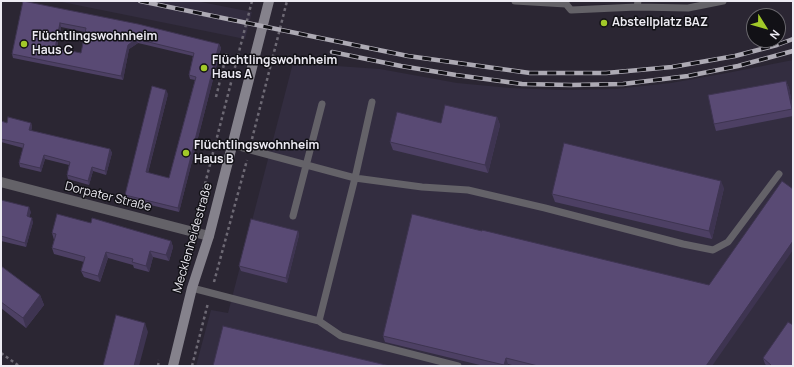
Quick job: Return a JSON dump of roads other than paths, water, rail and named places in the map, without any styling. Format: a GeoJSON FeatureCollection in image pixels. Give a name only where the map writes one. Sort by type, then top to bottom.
{"type":"FeatureCollection","features":[{"type":"Feature","properties":{"kind":"main road","name":"Mecklenheidestraße"},"geometry":{"type":"LineString","coordinates":[[173,366],[192,288],[209,236],[269,1]]}},
{"type":"Feature","properties":{"kind":"street","name":"Dorpater Straße"},"geometry":{"type":"LineString","coordinates":[[1,182],[209,236]]}},
{"type":"Feature","properties":{"kind":"lane"},"geometry":{"type":"LineString","coordinates":[[515,1],[566,3],[571,10],[638,4],[688,8],[723,1]]}},
{"type":"Feature","properties":{"kind":"lane"},"geometry":{"type":"LineString","coordinates":[[319,321],[355,178],[372,102]]}},
{"type":"Feature","properties":{"kind":"lane"},"geometry":{"type":"LineString","coordinates":[[293,216],[322,104]]}},
{"type":"Feature","properties":{"kind":"lane"},"geometry":{"type":"LineString","coordinates":[[232,145],[355,178],[422,187],[468,190],[683,244],[713,250],[728,242],[779,174]]}},
{"type":"Feature","properties":{"kind":"lane"},"geometry":{"type":"LineString","coordinates":[[192,288],[319,321],[341,336],[458,366]]}},
{"type":"Feature","properties":{"kind":"railway"},"geometry":{"type":"LineString","coordinates":[[140,1],[408,56],[530,73],[606,73],[672,67],[735,56],[777,45],[793,39]]}},
{"type":"Feature","properties":{"kind":"railway"},"geometry":{"type":"LineString","coordinates":[[332,52],[456,75],[522,84],[571,85],[623,84],[688,76],[738,66],[793,51]]}},
{"type":"Feature","properties":{"kind":"place","name":"Abstellplatz BAZ"},"geometry":{"type":"Point","coordinates":[604,23]}},
{"type":"Feature","properties":{"kind":"place","name":"Flüchtlingswohnheim Haus C"},"geometry":{"type":"Point","coordinates":[24,44]}},
{"type":"Feature","properties":{"kind":"place","name":"Flüchtlingswohnheim Haus A"},"geometry":{"type":"Point","coordinates":[204,68]}},
{"type":"Feature","properties":{"kind":"place","name":"Flüchtlingswohnheim Haus B"},"geometry":{"type":"Point","coordinates":[186,153]}}]}
